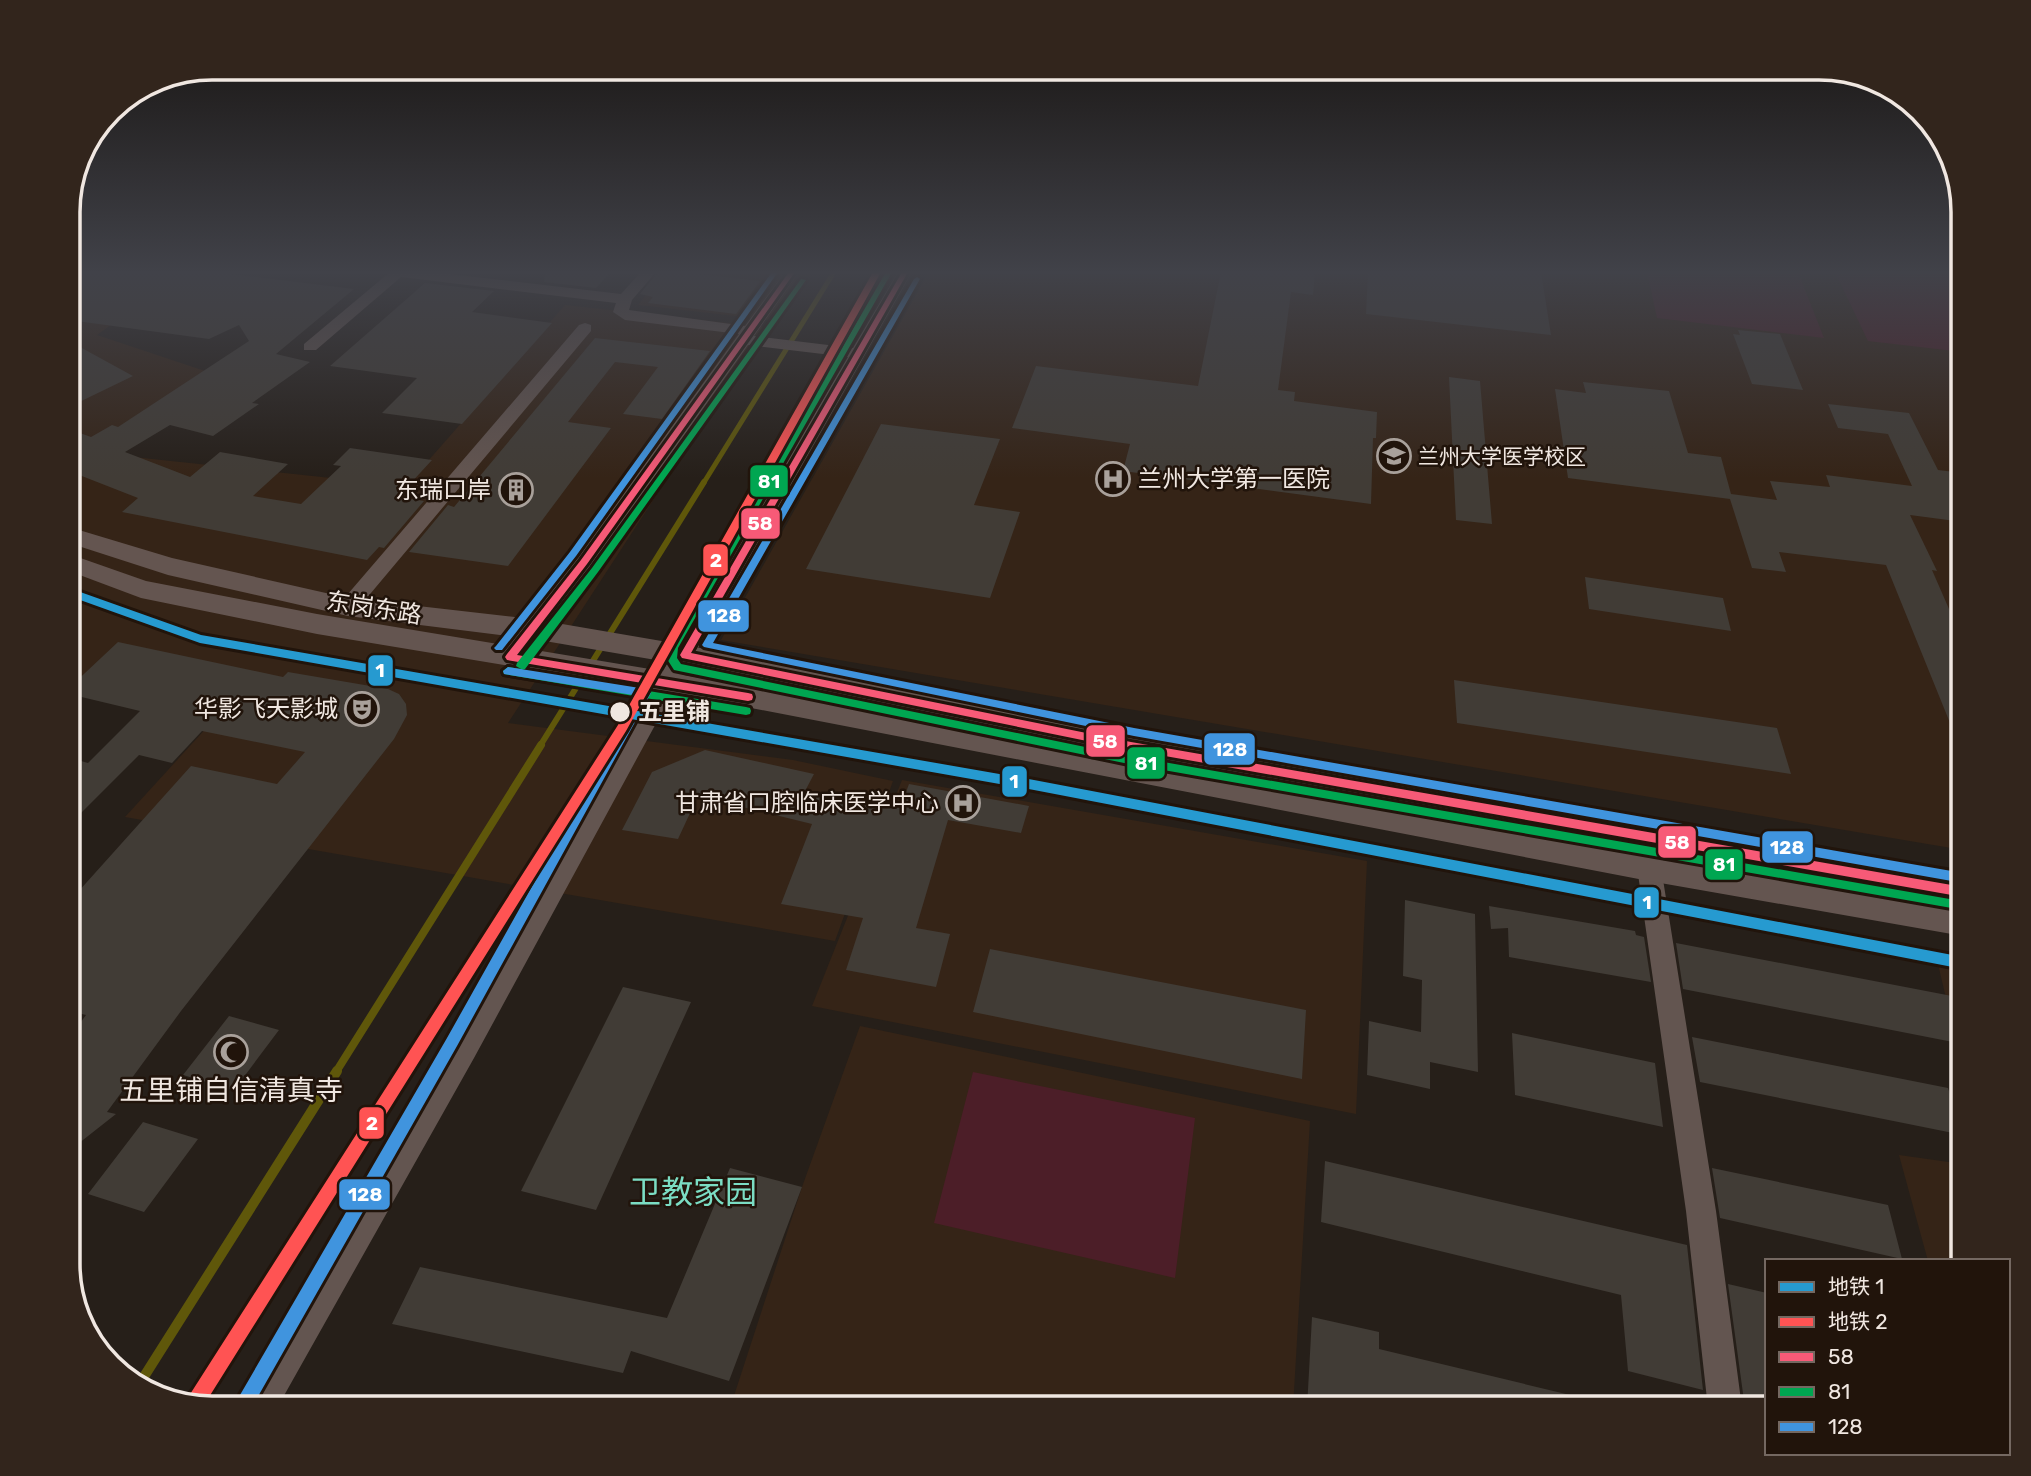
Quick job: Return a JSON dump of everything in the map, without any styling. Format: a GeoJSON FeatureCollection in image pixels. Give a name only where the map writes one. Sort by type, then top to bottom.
{"type":"FeatureCollection","features":[{"type":"Feature","properties":{"kind":"main road","name":"东岗东路"},"geometry":{"type":"LineString","coordinates":[[81,539],[168,566],[348,607],[533,629],[685,655],[1131,746],[1951,890]]}},
{"type":"Feature","properties":{"kind":"main road","name":"东岗东路"},"geometry":{"type":"LineString","coordinates":[[81,566],[141,589],[317,624],[668,682],[1649,867],[1951,919]]}},
{"type":"Feature","properties":{"kind":"street"},"geometry":{"type":"LineString","coordinates":[[310,347],[317,341]]}},
{"type":"Feature","properties":{"kind":"street"},"geometry":{"type":"LineString","coordinates":[[348,607],[574,341]]}},
{"type":"Feature","properties":{"kind":"street"},"geometry":{"type":"LineString","coordinates":[[522,659],[533,629],[744,341]]}},
{"type":"Feature","properties":{"kind":"street"},"geometry":{"type":"LineString","coordinates":[[763,341],[858,353]]}},
{"type":"Feature","properties":{"kind":"street"},"geometry":{"type":"LineString","coordinates":[[265,1396],[464,1049],[668,682],[865,341]]}},
{"type":"Feature","properties":{"kind":"street"},"geometry":{"type":"LineString","coordinates":[[1649,867],[1701,1212],[1724,1396]]}},
{"type":"Feature","properties":{"kind":"shaded area"},"geometry":{"type":"Polygon","coordinates":[[[81,341],[115,341],[217,375],[105,454],[406,486],[533,341],[757,341],[508,723],[793,760],[893,781],[835,941],[125,817],[221,712],[81,681],[81,341]]]}},
{"type":"Feature","properties":{"kind":"shaded area","name":"兰州大学医学校区"},"geometry":{"type":"Polygon","coordinates":[[[890,341],[1951,341],[1951,848],[721,640],[890,341]]]}},
{"type":"Feature","properties":{"kind":"shaded area"},"geometry":{"type":"Polygon","coordinates":[[[1868,341],[1951,341],[1951,351],[1868,341]]]}},
{"type":"Feature","properties":{"kind":"shaded area"},"geometry":{"type":"Polygon","coordinates":[[[902,780],[1367,861],[1356,1114],[812,1006],[902,780]]]}},
{"type":"Feature","properties":{"kind":"shaded area"},"geometry":{"type":"Polygon","coordinates":[[[1936,956],[1951,958],[1951,1019],[1936,956]]]}},
{"type":"Feature","properties":{"kind":"shaded area"},"geometry":{"type":"Polygon","coordinates":[[[860,1026],[1310,1121],[1294,1396],[734,1396],[802,1187],[860,1026]]]}},
{"type":"Feature","properties":{"kind":"shaded area"},"geometry":{"type":"Polygon","coordinates":[[[973,1072],[1195,1118],[1175,1278],[934,1223],[973,1072]]]}},
{"type":"Feature","properties":{"kind":"shaded area"},"geometry":{"type":"Polygon","coordinates":[[[1899,1155],[1951,1162],[1951,1259],[1927,1259],[1899,1155]]]}},
{"type":"Feature","properties":{"kind":"building"},"geometry":{"type":"Polygon","coordinates":[[[249,341],[292,341],[276,354],[310,362],[252,403],[259,404],[213,436],[170,425],[125,452],[190,477],[220,452],[288,464],[253,496],[301,504],[341,466],[333,465],[350,448],[432,460],[398,497],[424,501],[384,548],[379,547],[367,560],[122,512],[138,498],[81,476],[81,433],[91,437],[112,425],[118,427],[249,341]]]}},
{"type":"Feature","properties":{"kind":"building"},"geometry":{"type":"Polygon","coordinates":[[[359,341],[536,341],[462,424],[382,413],[417,378],[330,366],[359,341]]]}},
{"type":"Feature","properties":{"kind":"building","name":"东瑞口岸"},"geometry":{"type":"Polygon","coordinates":[[[593,341],[620,341],[710,351],[662,419],[623,414],[658,367],[615,362],[568,422],[611,428],[508,566],[409,552],[448,505],[454,507],[593,341]]]}},
{"type":"Feature","properties":{"kind":"building"},"geometry":{"type":"Polygon","coordinates":[[[1207,341],[1285,341],[1278,390],[1295,392],[1294,401],[1377,412],[1376,438],[1373,438],[1371,504],[1123,471],[1130,444],[1012,428],[1036,366],[1198,386],[1207,341]]]}},
{"type":"Feature","properties":{"kind":"building"},"geometry":{"type":"Polygon","coordinates":[[[1736,341],[1783,341],[1803,390],[1752,384],[1736,341]]]}},
{"type":"Feature","properties":{"kind":"building"},"geometry":{"type":"Polygon","coordinates":[[[81,348],[133,376],[81,401],[81,348]]]}},
{"type":"Feature","properties":{"kind":"building"},"geometry":{"type":"Polygon","coordinates":[[[1449,377],[1480,381],[1492,524],[1456,520],[1449,377]]]}},
{"type":"Feature","properties":{"kind":"building"},"geometry":{"type":"Polygon","coordinates":[[[1583,382],[1669,391],[1688,453],[1721,457],[1731,494],[1777,500],[1770,481],[1830,487],[1826,475],[1912,486],[1888,434],[1838,428],[1828,404],[1909,413],[1938,470],[1951,472],[1951,520],[1910,515],[1937,571],[1932,570],[1951,614],[1951,725],[1886,565],[1779,552],[1786,572],[1752,568],[1730,499],[1568,478],[1555,389],[1586,393],[1583,382]]]}},
{"type":"Feature","properties":{"kind":"building"},"geometry":{"type":"Polygon","coordinates":[[[881,424],[1000,439],[974,505],[1020,512],[990,598],[806,569],[881,424]]]}},
{"type":"Feature","properties":{"kind":"building"},"geometry":{"type":"Polygon","coordinates":[[[1585,577],[1723,598],[1731,631],[1589,609],[1585,577]]]}},
{"type":"Feature","properties":{"kind":"building"},"geometry":{"type":"Polygon","coordinates":[[[118,642],[283,677],[288,672],[388,689],[399,694],[406,704],[407,715],[394,739],[181,1011],[107,1112],[116,1114],[81,1142],[81,1022],[86,1015],[81,1014],[81,889],[191,766],[277,784],[305,752],[202,731],[172,763],[139,755],[81,813],[81,761],[88,763],[140,711],[81,697],[81,677],[118,642]]]}},
{"type":"Feature","properties":{"kind":"building"},"geometry":{"type":"Polygon","coordinates":[[[1454,680],[1777,728],[1791,774],[1457,723],[1454,680]]]}},
{"type":"Feature","properties":{"kind":"building"},"geometry":{"type":"Polygon","coordinates":[[[705,750],[814,774],[804,793],[900,808],[909,784],[1029,806],[1021,833],[948,820],[916,928],[950,934],[936,987],[846,970],[863,918],[781,904],[812,824],[698,796],[678,839],[622,830],[652,772],[705,750]]]}},
{"type":"Feature","properties":{"kind":"building"},"geometry":{"type":"Polygon","coordinates":[[[1405,900],[1475,914],[1478,1072],[1430,1062],[1430,1089],[1367,1075],[1369,1021],[1421,1032],[1422,980],[1403,976],[1405,900]]]}},
{"type":"Feature","properties":{"kind":"building"},"geometry":{"type":"Polygon","coordinates":[[[1489,906],[1635,931],[1636,935],[1644,937],[1651,982],[1509,957],[1508,928],[1491,929],[1489,906]]]}},
{"type":"Feature","properties":{"kind":"building"},"geometry":{"type":"Polygon","coordinates":[[[1676,943],[1951,996],[1951,1042],[1683,989],[1676,943]]]}},
{"type":"Feature","properties":{"kind":"building"},"geometry":{"type":"Polygon","coordinates":[[[990,949],[1306,1010],[1302,1079],[973,1012],[990,949]]]}},
{"type":"Feature","properties":{"kind":"building"},"geometry":{"type":"Polygon","coordinates":[[[623,987],[691,1002],[596,1210],[521,1191],[623,987]]]}},
{"type":"Feature","properties":{"kind":"building","name":"五里铺自信清真寺"},"geometry":{"type":"Polygon","coordinates":[[[229,1016],[279,1030],[234,1090],[183,1075],[229,1016]]]}},
{"type":"Feature","properties":{"kind":"building"},"geometry":{"type":"Polygon","coordinates":[[[1512,1033],[1655,1063],[1663,1127],[1515,1095],[1512,1033]]]}},
{"type":"Feature","properties":{"kind":"building"},"geometry":{"type":"Polygon","coordinates":[[[1692,1037],[1948,1088],[1951,1097],[1951,1133],[1700,1082],[1692,1037]]]}},
{"type":"Feature","properties":{"kind":"building"},"geometry":{"type":"Polygon","coordinates":[[[143,1122],[198,1139],[144,1212],[88,1194],[143,1122]]]}},
{"type":"Feature","properties":{"kind":"building"},"geometry":{"type":"Polygon","coordinates":[[[1325,1161],[1687,1245],[1703,1390],[1628,1371],[1621,1295],[1321,1222],[1325,1161]]]}},
{"type":"Feature","properties":{"kind":"building"},"geometry":{"type":"Polygon","coordinates":[[[730,1168],[802,1187],[729,1381],[631,1351],[623,1373],[392,1324],[420,1267],[667,1318],[730,1168]]]}},
{"type":"Feature","properties":{"kind":"building"},"geometry":{"type":"Polygon","coordinates":[[[1712,1168],[1888,1205],[1902,1259],[1720,1218],[1712,1168]]]}},
{"type":"Feature","properties":{"kind":"building"},"geometry":{"type":"Polygon","coordinates":[[[1728,1284],[1765,1293],[1765,1396],[1743,1396],[1728,1284]]]}},
{"type":"Feature","properties":{"kind":"building"},"geometry":{"type":"Polygon","coordinates":[[[1312,1317],[1379,1332],[1379,1349],[1574,1396],[1308,1396],[1312,1317]]]}},
{"type":"Feature","properties":{"kind":"waterway"},"geometry":{"type":"LineString","coordinates":[[703,484],[791,341]]}},
{"type":"Feature","properties":{"kind":"waterway"},"geometry":{"type":"LineString","coordinates":[[540,746],[704,482]]}},
{"type":"Feature","properties":{"kind":"waterway"},"geometry":{"type":"LineString","coordinates":[[336,1072],[541,745]]}},
{"type":"Feature","properties":{"kind":"waterway"},"geometry":{"type":"LineString","coordinates":[[144,1377],[337,1071]]}},
{"type":"Feature","properties":{"kind":"metro line","name":"2"},"geometry":{"type":"LineString","coordinates":[[200,1395],[622,728],[838,341]]}},
{"type":"Feature","properties":{"kind":"metro line","name":"1"},"geometry":{"type":"LineString","coordinates":[[81,596],[200,639],[1034,785],[1951,961]]}},
{"type":"Feature","properties":{"kind":"transit line","name":"128"},"geometry":{"type":"LineString","coordinates":[[499,648],[573,554],[726,341]]}},
{"type":"Feature","properties":{"kind":"transit line","name":"58"},"geometry":{"type":"LineString","coordinates":[[510,657],[584,562],[743,341]]}},
{"type":"Feature","properties":{"kind":"transit line","name":"81"},"geometry":{"type":"LineString","coordinates":[[521,666],[595,570],[759,341]]}},
{"type":"Feature","properties":{"kind":"transit line","name":"81"},"geometry":{"type":"LineString","coordinates":[[849,341],[673,648],[672,659],[678,667],[1129,760],[1951,904]]}},
{"type":"Feature","properties":{"kind":"transit line","name":"58"},"geometry":{"type":"LineString","coordinates":[[865,341],[685,655],[1131,746],[1951,890]]}},
{"type":"Feature","properties":{"kind":"transit line","name":"128"},"geometry":{"type":"LineString","coordinates":[[881,341],[707,645],[1134,732],[1951,876]]}},
{"type":"Feature","properties":{"kind":"transit line","name":"58"},"geometry":{"type":"LineString","coordinates":[[510,657],[748,697]]}},
{"type":"Feature","properties":{"kind":"transit line","name":"81"},"geometry":{"type":"LineString","coordinates":[[508,671],[746,711]]}},
{"type":"Feature","properties":{"kind":"transit line","name":"128"},"geometry":{"type":"LineString","coordinates":[[249,1396],[452,1042],[646,693],[508,671]]}},
{"type":"Feature","properties":{"kind":"place","name":"兰州大学医学校区"},"geometry":{"type":"Point","coordinates":[1394,456]}},
{"type":"Feature","properties":{"kind":"place","name":"兰州大学第一医院"},"geometry":{"type":"Point","coordinates":[1113,479]}},
{"type":"Feature","properties":{"kind":"place","name":"东瑞口岸"},"geometry":{"type":"Point","coordinates":[516,490]}},
{"type":"Feature","properties":{"kind":"place","name":"华影飞天影城"},"geometry":{"type":"Point","coordinates":[362,709]}},
{"type":"Feature","properties":{"kind":"place","name":"五里铺"},"geometry":{"type":"Point","coordinates":[620,712]}},
{"type":"Feature","properties":{"kind":"place","name":"甘肃省口腔临床医学中心"},"geometry":{"type":"Point","coordinates":[963,803]}},
{"type":"Feature","properties":{"kind":"place","name":"五里铺自信清真寺"},"geometry":{"type":"Point","coordinates":[231,1052]}},
{"type":"Feature","properties":{"kind":"district","name":"卫教家园"},"geometry":{"type":"Point","coordinates":[693,1192]}}]}
